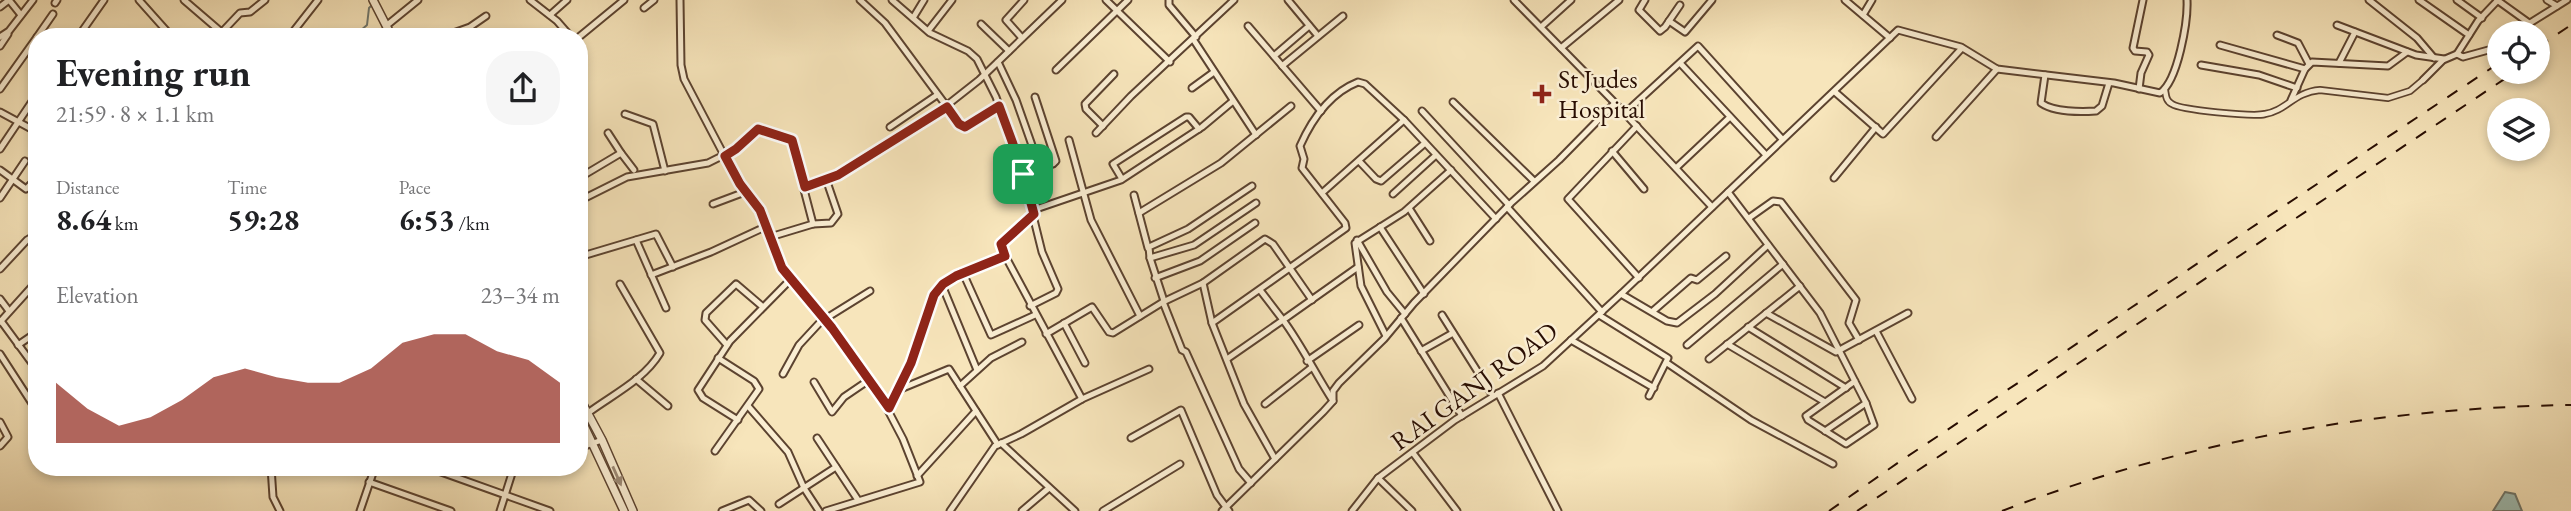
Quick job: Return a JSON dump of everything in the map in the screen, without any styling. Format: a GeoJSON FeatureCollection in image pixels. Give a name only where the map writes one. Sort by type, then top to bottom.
{"type":"FeatureCollection","features":[{"type":"Feature","properties":{"kind":"street"},"geometry":{"type":"LineString","coordinates":[[0,7],[9,0],[21,15]]}},
{"type":"Feature","properties":{"kind":"street"},"geometry":{"type":"LineString","coordinates":[[0,46],[33,0]]}},
{"type":"Feature","properties":{"kind":"street"},"geometry":{"type":"LineString","coordinates":[[85,28],[103,0]]}},
{"type":"Feature","properties":{"kind":"street"},"geometry":{"type":"LineString","coordinates":[[139,0],[164,28]]}},
{"type":"Feature","properties":{"kind":"street"},"geometry":{"type":"LineString","coordinates":[[184,0],[216,28]]}},
{"type":"Feature","properties":{"kind":"street"},"geometry":{"type":"LineString","coordinates":[[229,28],[240,13],[250,12],[265,0]]}},
{"type":"Feature","properties":{"kind":"street"},"geometry":{"type":"LineString","coordinates":[[296,28],[318,0]]}},
{"type":"Feature","properties":{"kind":"street"},"geometry":{"type":"LineString","coordinates":[[371,0],[383,28]]}},
{"type":"Feature","properties":{"kind":"street"},"geometry":{"type":"LineString","coordinates":[[377,13],[386,26],[418,0]]}},
{"type":"Feature","properties":{"kind":"street"},"geometry":{"type":"LineString","coordinates":[[530,0],[562,28]]}},
{"type":"Feature","properties":{"kind":"street"},"geometry":{"type":"LineString","coordinates":[[550,15],[567,0]]}},
{"type":"Feature","properties":{"kind":"street"},"geometry":{"type":"LineString","coordinates":[[588,30],[624,0]]}},
{"type":"Feature","properties":{"kind":"street"},"geometry":{"type":"LineString","coordinates":[[644,8],[654,0]]}},
{"type":"Feature","properties":{"kind":"street"},"geometry":{"type":"LineString","coordinates":[[680,0],[681,65],[684,79],[745,192],[760,210],[782,268],[824,318],[889,408],[920,482],[826,511]]}},
{"type":"Feature","properties":{"kind":"street"},"geometry":{"type":"LineString","coordinates":[[860,0],[885,23],[959,124],[965,127],[999,106]]}},
{"type":"Feature","properties":{"kind":"street"},"geometry":{"type":"LineString","coordinates":[[892,0],[928,31],[968,51],[985,74],[1023,174],[1042,251],[1058,289],[1056,293],[1030,306]]}},
{"type":"Feature","properties":{"kind":"street"},"geometry":{"type":"LineString","coordinates":[[913,18],[924,0]]}},
{"type":"Feature","properties":{"kind":"street"},"geometry":{"type":"LineString","coordinates":[[928,31],[952,0]]}},
{"type":"Feature","properties":{"kind":"street"},"geometry":{"type":"LineString","coordinates":[[1022,38],[1006,20],[1024,0]]}},
{"type":"Feature","properties":{"kind":"street"},"geometry":{"type":"LineString","coordinates":[[805,187],[838,175],[946,107],[985,74],[1062,0]]}},
{"type":"Feature","properties":{"kind":"street"},"geometry":{"type":"LineString","coordinates":[[1106,0],[1170,62]]}},
{"type":"Feature","properties":{"kind":"street"},"geometry":{"type":"LineString","coordinates":[[1056,70],[1128,0]]}},
{"type":"Feature","properties":{"kind":"street"},"geometry":{"type":"LineString","coordinates":[[1169,0],[1169,5],[1194,38],[1256,135]]}},
{"type":"Feature","properties":{"kind":"street"},"geometry":{"type":"LineString","coordinates":[[1096,133],[1131,96],[1234,0]]}},
{"type":"Feature","properties":{"kind":"street"},"geometry":{"type":"LineString","coordinates":[[1287,0],[1318,36]]}},
{"type":"Feature","properties":{"kind":"street"},"geometry":{"type":"LineString","coordinates":[[1514,0],[1625,113],[1712,207]]}},
{"type":"Feature","properties":{"kind":"street"},"geometry":{"type":"LineString","coordinates":[[1541,27],[1571,0]]}},
{"type":"Feature","properties":{"kind":"street"},"geometry":{"type":"LineString","coordinates":[[1561,48],[1619,0]]}},
{"type":"Feature","properties":{"kind":"street"},"geometry":{"type":"LineString","coordinates":[[1645,0],[1639,10],[1661,31],[1680,5]]}},
{"type":"Feature","properties":{"kind":"street"},"geometry":{"type":"LineString","coordinates":[[1669,21],[1685,32],[1712,0]]}},
{"type":"Feature","properties":{"kind":"street"},"geometry":{"type":"LineString","coordinates":[[1846,0],[1890,37],[1898,30],[1903,30],[1962,48],[1997,69],[2109,83],[2156,93],[2165,90]]}},
{"type":"Feature","properties":{"kind":"street"},"geometry":{"type":"LineString","coordinates":[[1863,15],[1872,0]]}},
{"type":"Feature","properties":{"kind":"street"},"geometry":{"type":"LineString","coordinates":[[2139,89],[2141,72],[2149,55],[2148,52],[2133,48],[2143,0]]}},
{"type":"Feature","properties":{"kind":"street"},"geometry":{"type":"LineString","coordinates":[[2187,0],[2188,15],[2184,36],[2165,90],[2166,98],[2183,109],[2253,114],[2271,113],[2301,94],[2320,90],[2388,98],[2400,96],[2424,80],[2444,59],[2457,54],[2497,0],[2526,21]]}},
{"type":"Feature","properties":{"kind":"street"},"geometry":{"type":"LineString","coordinates":[[2370,0],[2417,38],[2434,58]]}},
{"type":"Feature","properties":{"kind":"street"},"geometry":{"type":"LineString","coordinates":[[2419,0],[2469,35]]}},
{"type":"Feature","properties":{"kind":"street"},"geometry":{"type":"LineString","coordinates":[[2457,0],[2482,18]]}},
{"type":"Feature","properties":{"kind":"street"},"geometry":{"type":"LineString","coordinates":[[2547,0],[2557,6]]}},
{"type":"Feature","properties":{"kind":"street"},"geometry":{"type":"LineString","coordinates":[[2532,21],[2567,0]]}},
{"type":"Feature","properties":{"kind":"street"},"geometry":{"type":"LineString","coordinates":[[43,28],[53,14]]}},
{"type":"Feature","properties":{"kind":"street"},"geometry":{"type":"LineString","coordinates":[[467,28],[486,16]]}},
{"type":"Feature","properties":{"kind":"street"},"geometry":{"type":"LineString","coordinates":[[1282,66],[1343,16]]}},
{"type":"Feature","properties":{"kind":"street"},"geometry":{"type":"LineString","coordinates":[[981,23],[1009,51]]}},
{"type":"Feature","properties":{"kind":"street"},"geometry":{"type":"LineString","coordinates":[[2337,25],[2407,52],[2444,59]]}},
{"type":"Feature","properties":{"kind":"street"},"geometry":{"type":"LineString","coordinates":[[1248,26],[1321,111]]}},
{"type":"Feature","properties":{"kind":"street"},"geometry":{"type":"LineString","coordinates":[[1274,56],[1309,26]]}},
{"type":"Feature","properties":{"kind":"street"},"geometry":{"type":"LineString","coordinates":[[0,37],[9,31]]}},
{"type":"Feature","properties":{"kind":"street"},"geometry":{"type":"LineString","coordinates":[[2339,63],[2355,32]]}},
{"type":"Feature","properties":{"kind":"street"},"geometry":{"type":"LineString","coordinates":[[2277,35],[2298,43],[2307,66]]}},
{"type":"Feature","properties":{"kind":"street","name":"RAI GANJ ROAD"},"geometry":{"type":"LineString","coordinates":[[1352,511],[1378,478],[1462,416],[1543,366],[1639,278],[1890,37]]}},
{"type":"Feature","properties":{"kind":"street"},"geometry":{"type":"LineString","coordinates":[[2220,46],[2307,66]]}},
{"type":"Feature","properties":{"kind":"street"},"geometry":{"type":"LineString","coordinates":[[1625,113],[1694,48],[1700,47],[1782,139]]}},
{"type":"Feature","properties":{"kind":"street"},"geometry":{"type":"LineString","coordinates":[[1835,92],[1883,134],[1962,48]]}},
{"type":"Feature","properties":{"kind":"street"},"geometry":{"type":"LineString","coordinates":[[0,89],[28,50]]}},
{"type":"Feature","properties":{"kind":"street"},"geometry":{"type":"LineString","coordinates":[[2457,54],[2463,57],[2487,51]]}},
{"type":"Feature","properties":{"kind":"street"},"geometry":{"type":"LineString","coordinates":[[2291,100],[2307,66],[2315,61],[2388,66],[2407,52]]}},
{"type":"Feature","properties":{"kind":"street"},"geometry":{"type":"LineString","coordinates":[[998,62],[1016,100],[1040,168]]}},
{"type":"Feature","properties":{"kind":"street"},"geometry":{"type":"LineString","coordinates":[[1680,63],[1766,155]]}},
{"type":"Feature","properties":{"kind":"street"},"geometry":{"type":"LineString","coordinates":[[2201,65],[2259,75],[2297,88]]}},
{"type":"Feature","properties":{"kind":"street"},"geometry":{"type":"LineString","coordinates":[[1936,137],[1997,69]]}},
{"type":"Feature","properties":{"kind":"street"},"geometry":{"type":"LineString","coordinates":[[1192,88],[1214,72]]}},
{"type":"Feature","properties":{"kind":"street"},"geometry":{"type":"LineString","coordinates":[[1103,126],[1086,109],[1085,104],[1114,74]]}},
{"type":"Feature","properties":{"kind":"street"},"geometry":{"type":"LineString","coordinates":[[2045,75],[2041,103],[2060,108],[2096,111],[2102,106],[2109,83]]}},
{"type":"Feature","properties":{"kind":"street"},"geometry":{"type":"LineString","coordinates":[[1212,323],[1346,228],[1345,223],[1303,170],[1304,159],[1300,148],[1313,120],[1321,111],[1341,91],[1362,82],[1404,120],[1496,219]]}},
{"type":"Feature","properties":{"kind":"street"},"geometry":{"type":"LineString","coordinates":[[890,127],[937,95]]}},
{"type":"Feature","properties":{"kind":"street"},"geometry":{"type":"LineString","coordinates":[[1023,174],[1055,163],[1056,159],[1035,97]]}},
{"type":"Feature","properties":{"kind":"street"},"geometry":{"type":"LineString","coordinates":[[1082,399],[1030,306],[1001,244],[1033,212],[1122,179],[1199,129],[1233,100]]}},
{"type":"Feature","properties":{"kind":"street"},"geometry":{"type":"LineString","coordinates":[[1453,102],[1534,181]]}},
{"type":"Feature","properties":{"kind":"street"},"geometry":{"type":"LineString","coordinates":[[1131,438],[1181,410],[1226,510],[1333,401],[1334,391],[1339,383],[1508,206],[1559,160],[1615,103]]}},
{"type":"Feature","properties":{"kind":"street"},"geometry":{"type":"LineString","coordinates":[[1139,213],[1207,172],[1291,106]]}},
{"type":"Feature","properties":{"kind":"street"},"geometry":{"type":"LineString","coordinates":[[0,149],[28,107]]}},
{"type":"Feature","properties":{"kind":"street"},"geometry":{"type":"LineString","coordinates":[[1422,111],[1600,313],[1667,357],[1667,363],[1649,396]]}},
{"type":"Feature","properties":{"kind":"street"},"geometry":{"type":"LineString","coordinates":[[0,112],[28,128]]}},
{"type":"Feature","properties":{"kind":"street"},"geometry":{"type":"LineString","coordinates":[[625,114],[653,124],[665,171]]}},
{"type":"Feature","properties":{"kind":"street"},"geometry":{"type":"LineString","coordinates":[[1122,179],[1113,164],[1186,117],[1199,129]]}},
{"type":"Feature","properties":{"kind":"street"},"geometry":{"type":"LineString","coordinates":[[1676,168],[1730,117]]}},
{"type":"Feature","properties":{"kind":"street"},"geometry":{"type":"LineString","coordinates":[[1322,193],[1404,120]]}},
{"type":"Feature","properties":{"kind":"street"},"geometry":{"type":"LineString","coordinates":[[1637,126],[1568,198],[1639,278]]}},
{"type":"Feature","properties":{"kind":"street"},"geometry":{"type":"LineString","coordinates":[[1835,178],[1876,127]]}},
{"type":"Feature","properties":{"kind":"street"},"geometry":{"type":"LineString","coordinates":[[588,196],[627,177],[701,165],[725,156],[758,129],[786,137],[793,143],[813,224]]}},
{"type":"Feature","properties":{"kind":"street"},"geometry":{"type":"LineString","coordinates":[[608,133],[634,170]]}},
{"type":"Feature","properties":{"kind":"street"},"geometry":{"type":"LineString","coordinates":[[1069,140],[1091,220],[1140,316]]}},
{"type":"Feature","properties":{"kind":"street"},"geometry":{"type":"LineString","coordinates":[[1359,160],[1381,181],[1425,143]]}},
{"type":"Feature","properties":{"kind":"street"},"geometry":{"type":"LineString","coordinates":[[1612,151],[1644,189]]}},
{"type":"Feature","properties":{"kind":"street"},"geometry":{"type":"LineString","coordinates":[[588,173],[621,153]]}},
{"type":"Feature","properties":{"kind":"street"},"geometry":{"type":"LineString","coordinates":[[1393,194],[1436,155]]}},
{"type":"Feature","properties":{"kind":"street"},"geometry":{"type":"LineString","coordinates":[[0,198],[25,161]]}},
{"type":"Feature","properties":{"kind":"street"},"geometry":{"type":"LineString","coordinates":[[0,170],[12,181],[28,188]]}},
{"type":"Feature","properties":{"kind":"street"},"geometry":{"type":"LineString","coordinates":[[1386,336],[1364,295],[1354,245],[1357,240],[1409,208],[1451,170]]}},
{"type":"Feature","properties":{"kind":"street"},"geometry":{"type":"LineString","coordinates":[[770,237],[838,218],[838,209],[826,179]]}},
{"type":"Feature","properties":{"kind":"street"},"geometry":{"type":"LineString","coordinates":[[1148,248],[1188,229],[1252,186]]}},
{"type":"Feature","properties":{"kind":"street"},"geometry":{"type":"LineString","coordinates":[[713,204],[745,192]]}},
{"type":"Feature","properties":{"kind":"street"},"geometry":{"type":"LineString","coordinates":[[1728,192],[1820,313],[1867,404],[1874,425],[1850,443],[1842,442],[1806,418],[1855,381]]}},
{"type":"Feature","properties":{"kind":"street"},"geometry":{"type":"LineString","coordinates":[[1134,195],[1155,278],[1182,350],[1186,352],[1239,469],[1251,483]]}},
{"type":"Feature","properties":{"kind":"street"},"geometry":{"type":"LineString","coordinates":[[1749,218],[1773,201],[1781,202],[1856,300],[1849,323],[1859,340]]}},
{"type":"Feature","properties":{"kind":"street"},"geometry":{"type":"LineString","coordinates":[[1150,258],[1194,244],[1256,203]]}},
{"type":"Feature","properties":{"kind":"street"},"geometry":{"type":"LineString","coordinates":[[1409,208],[1430,241]]}},
{"type":"Feature","properties":{"kind":"street"},"geometry":{"type":"LineString","coordinates":[[1155,278],[1200,261],[1255,223]]}},
{"type":"Feature","properties":{"kind":"street"},"geometry":{"type":"LineString","coordinates":[[651,275],[737,241],[767,226]]}},
{"type":"Feature","properties":{"kind":"street"},"geometry":{"type":"LineString","coordinates":[[1380,227],[1424,294]]}},
{"type":"Feature","properties":{"kind":"street"},"geometry":{"type":"LineString","coordinates":[[588,254],[657,235],[673,267]]}},
{"type":"Feature","properties":{"kind":"street"},"geometry":{"type":"LineString","coordinates":[[0,269],[28,239]]}},
{"type":"Feature","properties":{"kind":"street"},"geometry":{"type":"LineString","coordinates":[[1046,334],[1093,307],[1111,333],[1203,283],[1265,239],[1273,244],[1312,300]]}},
{"type":"Feature","properties":{"kind":"street"},"geometry":{"type":"LineString","coordinates":[[636,240],[666,308]]}},
{"type":"Feature","properties":{"kind":"street"},"geometry":{"type":"LineString","coordinates":[[1357,240],[1462,416]]}},
{"type":"Feature","properties":{"kind":"street"},"geometry":{"type":"LineString","coordinates":[[1621,294],[1668,321],[1677,323],[1715,294],[1768,245]]}},
{"type":"Feature","properties":{"kind":"street"},"geometry":{"type":"LineString","coordinates":[[889,408],[915,351],[931,300],[942,285],[1005,256]]}},
{"type":"Feature","properties":{"kind":"street"},"geometry":{"type":"LineString","coordinates":[[1653,311],[1691,278],[1697,280],[1726,256]]}},
{"type":"Feature","properties":{"kind":"street"},"geometry":{"type":"LineString","coordinates":[[1687,345],[1783,264]]}},
{"type":"Feature","properties":{"kind":"street"},"geometry":{"type":"LineString","coordinates":[[1227,359],[1357,267]]}},
{"type":"Feature","properties":{"kind":"street"},"geometry":{"type":"LineString","coordinates":[[964,273],[992,335],[1035,315]]}},
{"type":"Feature","properties":{"kind":"street"},"geometry":{"type":"LineString","coordinates":[[738,420],[698,393],[727,345],[791,279]]}},
{"type":"Feature","properties":{"kind":"street"},"geometry":{"type":"LineString","coordinates":[[1203,283],[1212,323],[1248,413],[1275,459]]}},
{"type":"Feature","properties":{"kind":"street"},"geometry":{"type":"LineString","coordinates":[[588,411],[636,379],[650,366],[660,351],[620,284]]}},
{"type":"Feature","properties":{"kind":"street"},"geometry":{"type":"LineString","coordinates":[[727,345],[705,320],[706,313],[736,284],[763,307]]}},
{"type":"Feature","properties":{"kind":"street"},"geometry":{"type":"LineString","coordinates":[[942,285],[977,370]]}},
{"type":"Feature","properties":{"kind":"street"},"geometry":{"type":"LineString","coordinates":[[1709,359],[1800,286]]}},
{"type":"Feature","properties":{"kind":"street"},"geometry":{"type":"LineString","coordinates":[[1260,290],[1293,333],[1311,368],[1333,401]]}},
{"type":"Feature","properties":{"kind":"street"},"geometry":{"type":"LineString","coordinates":[[28,291],[0,322],[28,358]]}},
{"type":"Feature","properties":{"kind":"street"},"geometry":{"type":"LineString","coordinates":[[783,374],[799,345],[824,318],[870,291]]}},
{"type":"Feature","properties":{"kind":"street"},"geometry":{"type":"LineString","coordinates":[[0,299],[9,311]]}},
{"type":"Feature","properties":{"kind":"street"},"geometry":{"type":"LineString","coordinates":[[1766,313],[1832,351],[1840,351],[1908,313]]}},
{"type":"Feature","properties":{"kind":"street"},"geometry":{"type":"LineString","coordinates":[[1442,315],[1495,395],[1558,511]]}},
{"type":"Feature","properties":{"kind":"street"},"geometry":{"type":"LineString","coordinates":[[1064,323],[1085,362]]}},
{"type":"Feature","properties":{"kind":"street"},"geometry":{"type":"LineString","coordinates":[[1307,361],[1359,325]]}},
{"type":"Feature","properties":{"kind":"street"},"geometry":{"type":"LineString","coordinates":[[1748,327],[1846,387]]}},
{"type":"Feature","properties":{"kind":"street"},"geometry":{"type":"LineString","coordinates":[[1876,331],[1912,399]]}},
{"type":"Feature","properties":{"kind":"street"},"geometry":{"type":"LineString","coordinates":[[1422,351],[1453,333]]}},
{"type":"Feature","properties":{"kind":"street"},"geometry":{"type":"LineString","coordinates":[[18,345],[28,338]]}},
{"type":"Feature","properties":{"kind":"street"},"geometry":{"type":"LineString","coordinates":[[1571,340],[1654,388]]}},
{"type":"Feature","properties":{"kind":"street"},"geometry":{"type":"LineString","coordinates":[[960,386],[996,355],[1022,342]]}},
{"type":"Feature","properties":{"kind":"street"},"geometry":{"type":"LineString","coordinates":[[1727,344],[1825,402]]}},
{"type":"Feature","properties":{"kind":"street"},"geometry":{"type":"LineString","coordinates":[[0,354],[28,397]]}},
{"type":"Feature","properties":{"kind":"street"},"geometry":{"type":"LineString","coordinates":[[716,451],[758,392],[757,384],[718,358]]}},
{"type":"Feature","properties":{"kind":"street"},"geometry":{"type":"LineString","coordinates":[[1667,363],[1752,420],[1833,464]]}},
{"type":"Feature","properties":{"kind":"street"},"geometry":{"type":"LineString","coordinates":[[1265,404],[1311,368]]}},
{"type":"Feature","properties":{"kind":"street"},"geometry":{"type":"LineString","coordinates":[[898,390],[948,369],[999,444],[1071,510]]}},
{"type":"Feature","properties":{"kind":"street"},"geometry":{"type":"LineString","coordinates":[[950,511],[999,444],[1082,399],[1149,369]]}},
{"type":"Feature","properties":{"kind":"street"},"geometry":{"type":"LineString","coordinates":[[636,379],[668,406]]}},
{"type":"Feature","properties":{"kind":"street"},"geometry":{"type":"LineString","coordinates":[[814,382],[832,412],[844,397],[869,380]]}},
{"type":"Feature","properties":{"kind":"street"},"geometry":{"type":"LineString","coordinates":[[1825,431],[1867,404]]}},
{"type":"Feature","properties":{"kind":"street"},"geometry":{"type":"LineString","coordinates":[[748,406],[788,452],[804,488],[819,511]]}},
{"type":"Feature","properties":{"kind":"street"},"geometry":{"type":"LineString","coordinates":[[918,476],[976,411]]}},
{"type":"Feature","properties":{"kind":"street"},"geometry":{"type":"LineString","coordinates":[[588,421],[602,440],[633,511]]}},
{"type":"Feature","properties":{"kind":"street"},"geometry":{"type":"LineString","coordinates":[[0,422],[8,437],[0,446]]}},
{"type":"Feature","properties":{"kind":"street"},"geometry":{"type":"LineString","coordinates":[[588,428],[624,511]]}},
{"type":"Feature","properties":{"kind":"street"},"geometry":{"type":"LineString","coordinates":[[817,438],[858,500]]}},
{"type":"Feature","properties":{"kind":"street"},"geometry":{"type":"LineString","coordinates":[[588,445],[602,440]]}},
{"type":"Feature","properties":{"kind":"street"},"geometry":{"type":"LineString","coordinates":[[1413,453],[1457,511]]}},
{"type":"Feature","properties":{"kind":"street"},"geometry":{"type":"LineString","coordinates":[[1103,511],[1180,464]]}},
{"type":"Feature","properties":{"kind":"street"},"geometry":{"type":"LineString","coordinates":[[779,504],[836,467]]}},
{"type":"Feature","properties":{"kind":"street"},"geometry":{"type":"LineString","coordinates":[[272,476],[273,498],[280,511]]}},
{"type":"Feature","properties":{"kind":"street"},"geometry":{"type":"LineString","coordinates":[[360,511],[371,476]]}},
{"type":"Feature","properties":{"kind":"street"},"geometry":{"type":"LineString","coordinates":[[451,476],[550,511]]}},
{"type":"Feature","properties":{"kind":"street"},"geometry":{"type":"LineString","coordinates":[[500,511],[511,476]]}},
{"type":"Feature","properties":{"kind":"street"},"geometry":{"type":"LineString","coordinates":[[1378,478],[1412,511]]}},
{"type":"Feature","properties":{"kind":"street"},"geometry":{"type":"LineString","coordinates":[[369,482],[451,511]]}},
{"type":"Feature","properties":{"kind":"street"},"geometry":{"type":"LineString","coordinates":[[1022,511],[1049,488]]}},
{"type":"Feature","properties":{"kind":"street"},"geometry":{"type":"LineString","coordinates":[[726,510],[749,500],[761,511]]}},
{"type":"Feature","properties":{"kind":"water"},"geometry":{"type":"Polygon","coordinates":[[[2505,492],[2515,494],[2522,511],[2493,511],[2505,492]]]}},
{"type":"Feature","properties":{"kind":"waterway"},"geometry":{"type":"LineString","coordinates":[[364,28],[367,25],[371,6]]}},
{"type":"Feature","properties":{"kind":"railway"},"geometry":{"type":"LineString","coordinates":[[2550,39],[2571,25]]}},
{"type":"Feature","properties":{"kind":"railway"},"geometry":{"type":"LineString","coordinates":[[1829,511],[2487,71]]}},
{"type":"Feature","properties":{"kind":"railway"},"geometry":{"type":"LineString","coordinates":[[1857,511],[2497,84]]}},
{"type":"Feature","properties":{"kind":"railway"},"geometry":{"type":"LineString","coordinates":[[2002,511],[2070,486],[2140,465],[2210,447],[2282,433],[2426,413],[2571,405]]}},
{"type":"Feature","properties":{"kind":"place","name":"St Judes Hospital"},"geometry":{"type":"Point","coordinates":[1542,94]}},
{"type":"Feature","properties":{"kind":"route"},"geometry":{"type":"LineString","coordinates":[[999,106],[1023,174],[1034,214],[1001,244],[1005,256],[956,276],[943,284],[934,295],[911,363],[889,408],[832,328],[782,268],[760,210],[740,184],[725,156],[758,129],[786,137],[792,140],[805,187],[838,175],[947,107],[959,124],[965,127],[999,106]]}}]}
